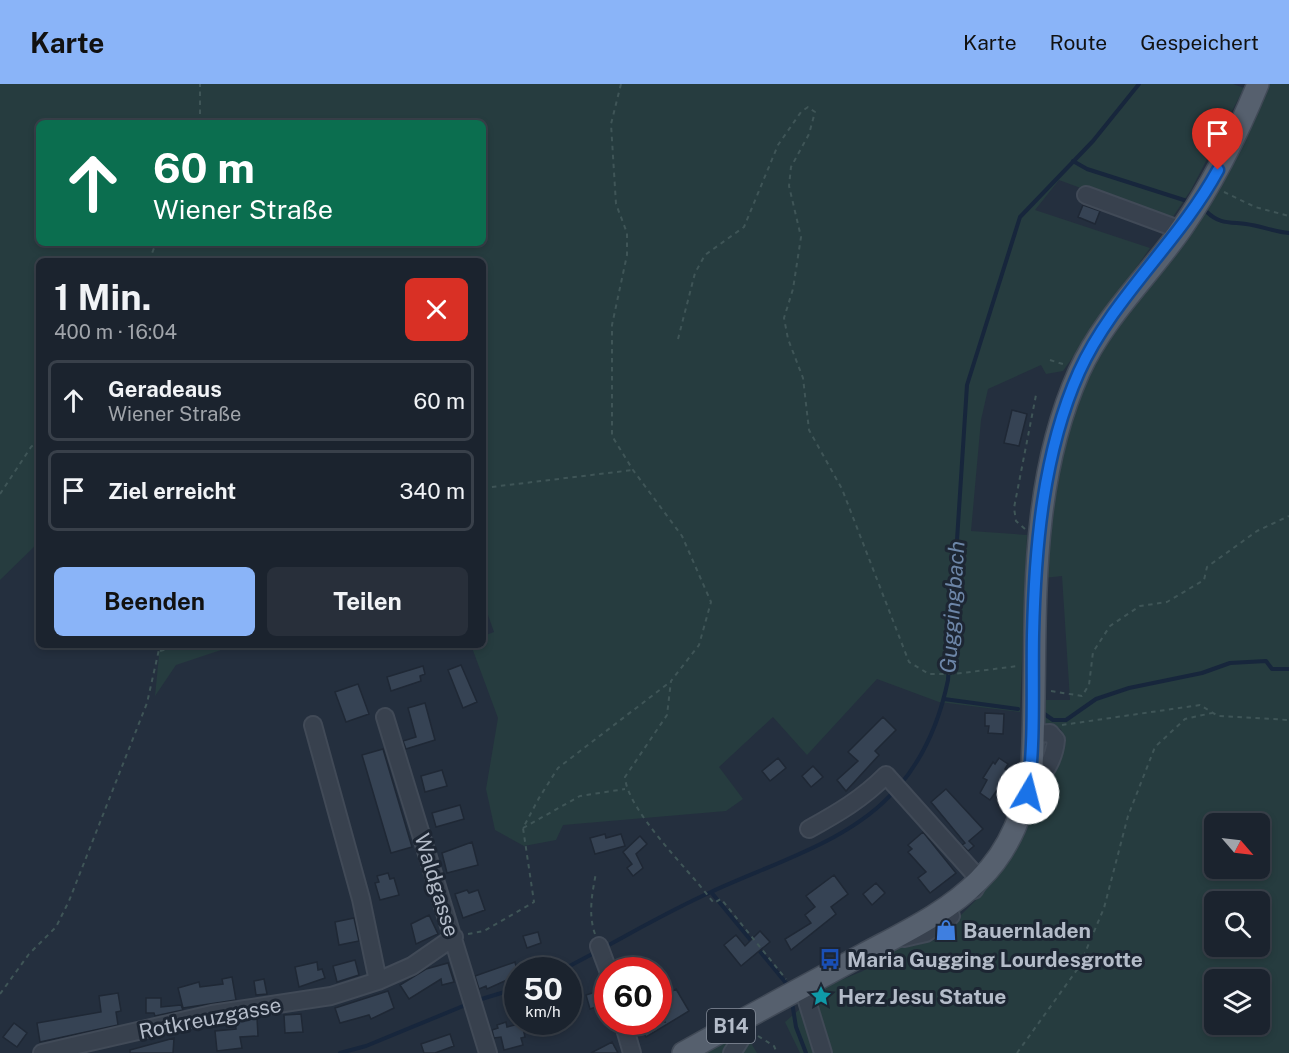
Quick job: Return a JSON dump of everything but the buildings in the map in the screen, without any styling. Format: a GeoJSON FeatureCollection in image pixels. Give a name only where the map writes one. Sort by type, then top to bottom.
{"type":"FeatureCollection","features":[{"type":"Feature","properties":{"kind":"main road","name":"B14"},"geometry":{"type":"LineString","coordinates":[[683,1053],[743,1026],[793,993],[955,901],[980,880],[1010,841],[1028,793],[1042,734],[1042,694],[1033,664],[1035,579],[1040,531],[1054,447],[1080,371],[1110,318],[1181,230],[1210,184],[1258,84]]}},
{"type":"Feature","properties":{"kind":"street"},"geometry":{"type":"LineString","coordinates":[[1086,195],[1181,230]]}},
{"type":"Feature","properties":{"kind":"street","name":"Waldgasse"},"geometry":{"type":"LineString","coordinates":[[385,717],[488,1053]]}},
{"type":"Feature","properties":{"kind":"street"},"geometry":{"type":"LineString","coordinates":[[313,725],[361,899],[378,981]]}},
{"type":"Feature","properties":{"kind":"street"},"geometry":{"type":"LineString","coordinates":[[809,829],[850,807],[886,775],[980,880]]}},
{"type":"Feature","properties":{"kind":"street","name":"Rotkreuzgasse"},"geometry":{"type":"LineString","coordinates":[[42,1053],[212,1014],[331,996],[378,981],[412,966],[454,937]]}},
{"type":"Feature","properties":{"kind":"street"},"geometry":{"type":"LineString","coordinates":[[793,993],[823,1053]]}},
{"type":"Feature","properties":{"kind":"street"},"geometry":{"type":"LineString","coordinates":[[732,1053],[743,1026]]}},
{"type":"Feature","properties":{"kind":"street"},"geometry":{"type":"LineString","coordinates":[[627,1035],[632,1053]]}},
{"type":"Feature","properties":{"kind":"path"},"geometry":{"type":"LineString","coordinates":[[200,84],[200,120]]}},
{"type":"Feature","properties":{"kind":"path"},"geometry":{"type":"LineString","coordinates":[[454,937],[484,931],[534,902],[523,828],[558,768],[670,681],[699,645],[711,602],[682,536],[633,470],[612,436],[612,325],[627,255],[627,233],[616,204],[611,124],[621,84]]}},
{"type":"Feature","properties":{"kind":"path"},"geometry":{"type":"LineString","coordinates":[[678,339],[695,273],[705,255],[744,227],[778,145],[801,112],[808,107],[815,112],[809,134],[791,167],[789,186],[801,237],[793,289],[784,318],[788,339],[803,378],[808,430],[842,489],[909,662],[929,674],[954,674],[1033,664]]}},
{"type":"Feature","properties":{"kind":"path"},"geometry":{"type":"LineString","coordinates":[[1210,184],[1255,207],[1289,216]]}},
{"type":"Feature","properties":{"kind":"path"},"geometry":{"type":"LineString","coordinates":[[1036,395],[1014,508],[1019,526],[1025,530],[1040,531]]}},
{"type":"Feature","properties":{"kind":"path"},"geometry":{"type":"LineString","coordinates":[[0,494],[36,443]]}},
{"type":"Feature","properties":{"kind":"path"},"geometry":{"type":"LineString","coordinates":[[486,488],[633,470]]}},
{"type":"Feature","properties":{"kind":"path"},"geometry":{"type":"LineString","coordinates":[[1042,694],[1082,696],[1089,686],[1093,652],[1110,626],[1140,606],[1167,602],[1204,580],[1208,567],[1257,531],[1289,516]]}},
{"type":"Feature","properties":{"kind":"path"},"geometry":{"type":"LineString","coordinates":[[0,994],[28,954],[56,927],[69,901],[147,703],[160,648]]}},
{"type":"Feature","properties":{"kind":"path"},"geometry":{"type":"LineString","coordinates":[[159,651],[170,648]]}},
{"type":"Feature","properties":{"kind":"path"},"geometry":{"type":"LineString","coordinates":[[670,681],[667,715],[625,777],[625,789],[655,831],[714,903],[721,900],[788,982],[797,978],[793,993]]}},
{"type":"Feature","properties":{"kind":"path"},"geometry":{"type":"LineString","coordinates":[[1042,734],[1058,726],[1200,705],[1212,713]]}},
{"type":"Feature","properties":{"kind":"path"},"geometry":{"type":"LineString","coordinates":[[1017,1053],[1079,967],[1104,908],[1128,816],[1155,747],[1185,719],[1212,713],[1246,719],[1289,720]]}},
{"type":"Feature","properties":{"kind":"path"},"geometry":{"type":"LineString","coordinates":[[523,828],[580,796],[625,789]]}},
{"type":"Feature","properties":{"kind":"path"},"geometry":{"type":"LineString","coordinates":[[596,873],[591,896],[591,922],[604,957]]}},
{"type":"Feature","properties":{"kind":"path"},"geometry":{"type":"LineString","coordinates":[[743,1026],[764,1038],[774,1046],[777,1053]]}},
{"type":"Feature","properties":{"kind":"green space"},"geometry":{"type":"Polygon","coordinates":[[[0,84],[1233,84],[1244,88],[1191,190],[1170,221],[1059,180],[1035,210],[1150,248],[1063,371],[1046,374],[1041,365],[988,389],[981,420],[971,531],[1027,535],[1020,712],[939,702],[877,679],[807,755],[773,717],[719,767],[743,799],[726,811],[563,825],[556,840],[524,846],[495,830],[486,789],[498,718],[472,648],[486,648],[486,635],[494,632],[486,609],[486,258],[36,258],[36,545],[0,580],[0,84]]]}},
{"type":"Feature","properties":{"kind":"green space"},"geometry":{"type":"Polygon","coordinates":[[[1262,84],[1289,84],[1289,1053],[800,1053],[785,1022],[826,986],[863,971],[891,948],[914,946],[939,939],[954,929],[952,924],[980,896],[979,889],[1063,737],[1061,729],[1045,723],[1040,711],[1040,700],[1070,700],[1062,576],[1044,578],[1056,462],[1100,347],[1262,84]]]}},
{"type":"Feature","properties":{"kind":"green space"},"geometry":{"type":"Polygon","coordinates":[[[160,648],[227,648],[176,665],[155,696],[160,648]]]}},
{"type":"Feature","properties":{"kind":"green space"},"geometry":{"type":"Polygon","coordinates":[[[728,1035],[742,1046],[751,1043],[757,1053],[697,1053],[728,1035]]]}},
{"type":"Feature","properties":{"kind":"waterway","name":"Guggingbach"},"geometry":{"type":"LineString","coordinates":[[900,785],[931,736],[948,680],[967,385],[1020,217],[1093,141],[1139,84]]}},
{"type":"Feature","properties":{"kind":"waterway"},"geometry":{"type":"LineString","coordinates":[[1073,161],[1087,169],[1187,201]]}},
{"type":"Feature","properties":{"kind":"waterway"},"geometry":{"type":"LineString","coordinates":[[1207,212],[1225,222],[1289,233]]}},
{"type":"Feature","properties":{"kind":"waterway"},"geometry":{"type":"LineString","coordinates":[[1043,713],[1053,720],[1066,720],[1096,699],[1129,688],[1202,673],[1230,663],[1266,661],[1272,669],[1289,669]]}},
{"type":"Feature","properties":{"kind":"waterway"},"geometry":{"type":"LineString","coordinates":[[944,699],[1018,709]]}},
{"type":"Feature","properties":{"kind":"waterway","name":"Guggingbach"},"geometry":{"type":"LineString","coordinates":[[605,947],[698,898],[809,850],[856,824],[895,790]]}},
{"type":"Feature","properties":{"kind":"waterway"},"geometry":{"type":"LineString","coordinates":[[711,892],[786,983],[788,989]]}},
{"type":"Feature","properties":{"kind":"waterway","name":"Guggingbach"},"geometry":{"type":"LineString","coordinates":[[582,959],[596,952]]}},
{"type":"Feature","properties":{"kind":"waterway","name":"Guggingbach"},"geometry":{"type":"LineString","coordinates":[[475,1001],[504,992]]}},
{"type":"Feature","properties":{"kind":"waterway"},"geometry":{"type":"LineString","coordinates":[[792,1002],[796,1027],[806,1053]]}},
{"type":"Feature","properties":{"kind":"waterway","name":"Guggingbach"},"geometry":{"type":"LineString","coordinates":[[340,1053],[366,1046],[468,1004]]}},
{"type":"Feature","properties":{"kind":"place","name":"Bauernladen"},"geometry":{"type":"Point","coordinates":[946,930]}},
{"type":"Feature","properties":{"kind":"place","name":"Maria Gugging Lourdesgrotte"},"geometry":{"type":"Point","coordinates":[830,959]}},
{"type":"Feature","properties":{"kind":"place","name":"Herz Jesu Statue"},"geometry":{"type":"Point","coordinates":[821,996]}},
{"type":"Feature","properties":{"kind":"route"},"geometry":{"type":"LineString","coordinates":[[1028,793],[1034,734],[1035,579],[1046,486],[1064,412],[1080,371],[1110,318],[1181,230],[1218,170]]}}]}
